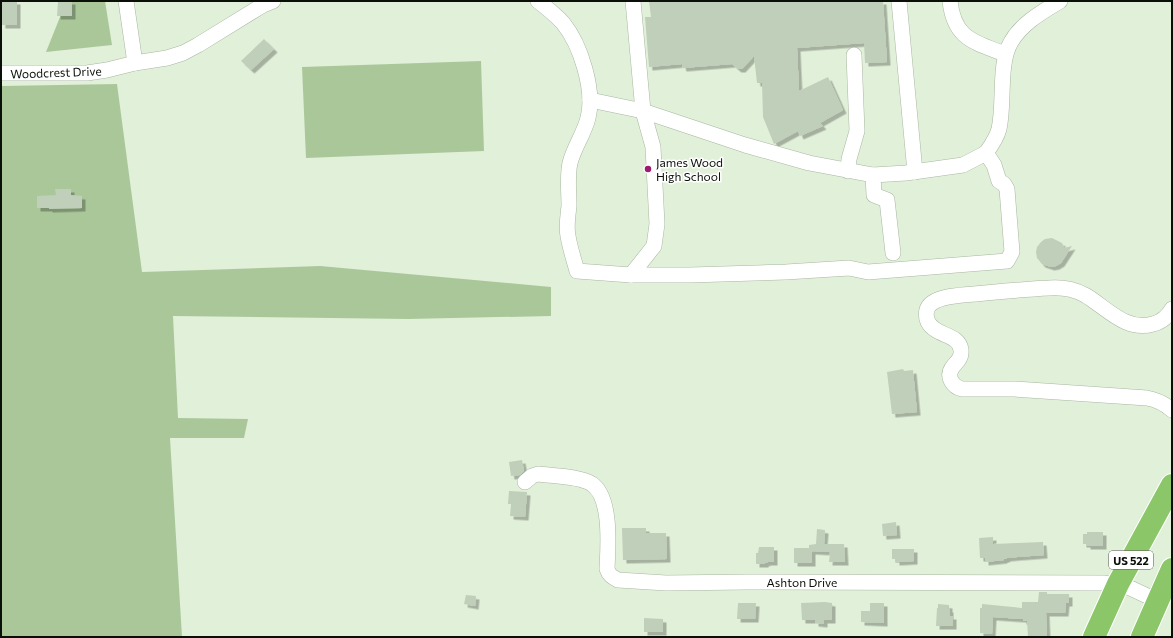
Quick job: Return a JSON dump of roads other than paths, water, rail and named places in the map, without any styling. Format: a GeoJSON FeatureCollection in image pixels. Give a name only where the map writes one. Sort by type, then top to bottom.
{"type":"FeatureCollection","features":[{"type":"Feature","properties":{"kind":"highway","name":"US 522"},"geometry":{"type":"LineString","coordinates":[[1094,637],[1118,584],[1172,485]]}},
{"type":"Feature","properties":{"kind":"highway","name":"US 522"},"geometry":{"type":"LineString","coordinates":[[1142,637],[1172,569]]}},
{"type":"Feature","properties":{"kind":"street"},"geometry":{"type":"LineString","coordinates":[[126,1],[134,63]]}},
{"type":"Feature","properties":{"kind":"street","name":"Woodcrest Drive"},"geometry":{"type":"LineString","coordinates":[[1,73],[87,73],[167,58],[183,53],[198,45],[262,6],[273,1]]}},
{"type":"Feature","properties":{"kind":"street"},"geometry":{"type":"LineString","coordinates":[[538,1],[564,24],[570,34],[585,70],[590,100],[584,130],[573,153],[570,164],[568,235],[578,271],[631,275],[721,275],[849,268],[868,272],[1007,261],[1012,252],[1007,189],[1004,184],[999,181],[994,165],[986,153]]}},
{"type":"Feature","properties":{"kind":"street"},"geometry":{"type":"LineString","coordinates":[[631,275],[654,246],[657,224],[653,148],[643,111],[633,1]]}},
{"type":"Feature","properties":{"kind":"street"},"geometry":{"type":"LineString","coordinates":[[899,1],[915,172]]}},
{"type":"Feature","properties":{"kind":"street"},"geometry":{"type":"LineString","coordinates":[[950,1],[951,12],[957,26],[966,37],[974,42],[1005,54]]}},
{"type":"Feature","properties":{"kind":"street"},"geometry":{"type":"LineString","coordinates":[[590,100],[643,111],[802,162],[848,171],[873,175],[915,172],[963,165],[986,153],[999,131],[1005,54],[1011,41],[1029,21],[1060,1]]}},
{"type":"Feature","properties":{"kind":"street"},"geometry":{"type":"LineString","coordinates":[[848,171],[849,159],[857,131],[854,55]]}},
{"type":"Feature","properties":{"kind":"street"},"geometry":{"type":"LineString","coordinates":[[873,175],[874,195],[887,200],[893,253]]}},
{"type":"Feature","properties":{"kind":"street"},"geometry":{"type":"LineString","coordinates":[[1172,309],[1164,319],[1156,324],[1138,326],[1120,320],[1084,295],[1072,290],[1054,288],[947,297],[931,303],[926,314],[927,320],[937,332],[952,337],[960,346],[961,353],[959,359],[950,373],[952,384],[957,388],[1014,389],[1147,398],[1158,400],[1166,404],[1172,410]]}},
{"type":"Feature","properties":{"kind":"street","name":"Ashton Drive"},"geometry":{"type":"LineString","coordinates":[[525,482],[532,476],[538,474],[582,480],[598,489],[603,498],[606,514],[608,538],[607,569],[609,573],[618,580],[666,583],[1103,583],[1118,584],[1128,587],[1158,602]]}},
{"type":"Feature","properties":{"kind":"place","name":"James Wood High School"},"geometry":{"type":"Point","coordinates":[648,169]}}]}
